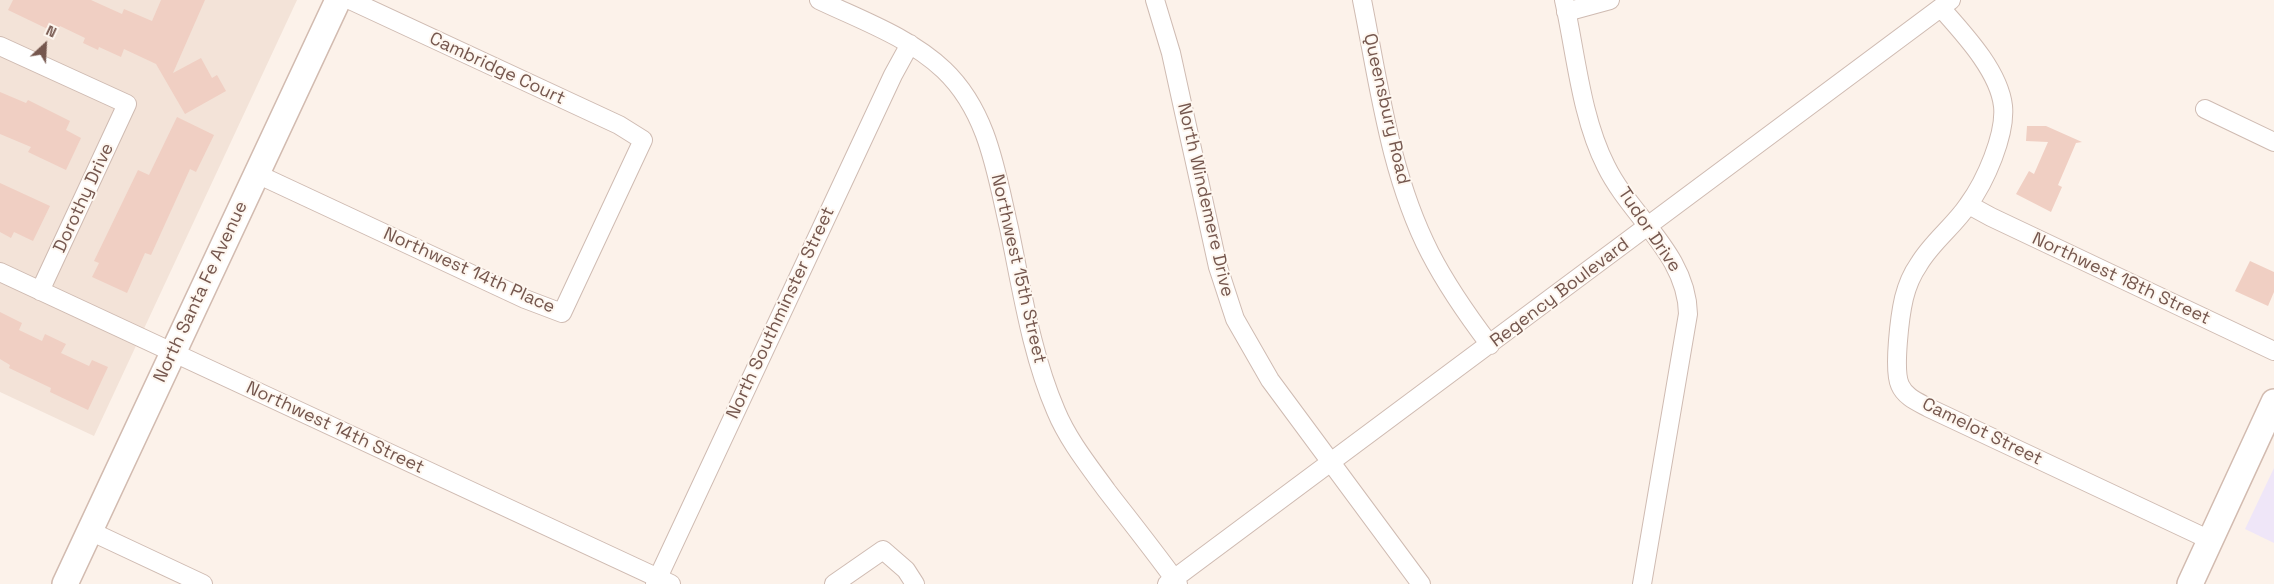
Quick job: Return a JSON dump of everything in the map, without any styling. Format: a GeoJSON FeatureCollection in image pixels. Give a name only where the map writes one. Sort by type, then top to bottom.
{"type":"FeatureCollection","features":[{"type":"Feature","properties":{"kind":"main road","name":"North Santa Fe Avenue"},"geometry":{"type":"LineString","coordinates":[[65,584],[338,0]]}},
{"type":"Feature","properties":{"kind":"main road"},"geometry":{"type":"LineString","coordinates":[[2190,584],[2274,402]]}},
{"type":"Feature","properties":{"kind":"street","name":"Cambridge Court"},"geometry":{"type":"LineString","coordinates":[[350,0],[619,125],[643,140]]}},
{"type":"Feature","properties":{"kind":"street","name":"Northwest 15th Street"},"geometry":{"type":"LineString","coordinates":[[819,0],[910,44],[943,70],[961,89],[984,130],[994,163],[1033,344],[1057,414],[1093,471],[1173,582]]}},
{"type":"Feature","properties":{"kind":"street","name":"North Windemere Drive"},"geometry":{"type":"LineString","coordinates":[[1155,0],[1163,21],[1218,267],[1235,319],[1270,380],[1421,584]]}},
{"type":"Feature","properties":{"kind":"street","name":"Queensbury Road"},"geometry":{"type":"LineString","coordinates":[[1362,0],[1389,136],[1404,190],[1430,253],[1450,289],[1490,345]]}},
{"type":"Feature","properties":{"kind":"street"},"geometry":{"type":"LineString","coordinates":[[1565,6],[1610,0]]}},
{"type":"Feature","properties":{"kind":"street","name":"Regency Boulevard"},"geometry":{"type":"LineString","coordinates":[[1173,582],[1946,4]]}},
{"type":"Feature","properties":{"kind":"street","name":"Camelot Street"},"geometry":{"type":"LineString","coordinates":[[1946,4],[1997,83],[2003,108],[2000,137],[1969,205],[1920,262],[1908,285],[1904,300],[1896,361],[1897,377],[1903,390],[1929,408],[2210,540]]}},
{"type":"Feature","properties":{"kind":"street","name":"Tudor Drive"},"geometry":{"type":"LineString","coordinates":[[1565,6],[1578,74],[1598,148],[1606,167],[1678,270],[1688,299],[1688,314],[1642,584]]}},
{"type":"Feature","properties":{"kind":"street","name":"North Southminster Street"},"geometry":{"type":"LineString","coordinates":[[661,582],[892,74],[910,44]]}},
{"type":"Feature","properties":{"kind":"street","name":"Dorothy Drive"},"geometry":{"type":"LineString","coordinates":[[0,46],[127,104],[40,291]]}},
{"type":"Feature","properties":{"kind":"street"},"geometry":{"type":"LineString","coordinates":[[2205,109],[2274,142]]}},
{"type":"Feature","properties":{"kind":"street","name":"Northwest 14th Place"},"geometry":{"type":"LineString","coordinates":[[257,174],[525,299],[562,313],[643,140]]}},
{"type":"Feature","properties":{"kind":"street","name":"Northwest 18th Street"},"geometry":{"type":"LineString","coordinates":[[1969,205],[1990,217],[2274,351]]}},
{"type":"Feature","properties":{"kind":"street","name":"Northwest 14th Street"},"geometry":{"type":"LineString","coordinates":[[0,272],[661,582]]}},
{"type":"Feature","properties":{"kind":"street"},"geometry":{"type":"LineString","coordinates":[[90,531],[203,584]]}},
{"type":"Feature","properties":{"kind":"street"},"geometry":{"type":"LineString","coordinates":[[834,584],[883,550],[906,570],[915,584]]}},
{"type":"Feature","properties":{"kind":"shaded area"},"geometry":{"type":"Polygon","coordinates":[[[0,0],[297,0],[94,436],[0,392],[0,0]]]}},
{"type":"Feature","properties":{"kind":"shaded area"},"geometry":{"type":"Polygon","coordinates":[[[2274,468],[2274,543],[2245,529],[2274,468]]]}},
{"type":"Feature","properties":{"kind":"building"},"geometry":{"type":"Polygon","coordinates":[[[13,0],[91,0],[122,14],[124,9],[152,21],[161,0],[205,0],[173,73],[201,58],[212,78],[217,75],[226,91],[185,114],[156,64],[124,49],[121,57],[99,47],[98,50],[83,43],[85,38],[60,26],[56,33],[8,10],[13,0]]]}},
{"type":"Feature","properties":{"kind":"building"},"geometry":{"type":"Polygon","coordinates":[[[0,92],[26,103],[28,100],[70,121],[66,130],[81,138],[66,170],[28,152],[31,147],[0,134],[0,92]]]}},
{"type":"Feature","properties":{"kind":"building"},"geometry":{"type":"Polygon","coordinates":[[[177,117],[214,135],[196,172],[190,169],[151,255],[145,253],[127,293],[92,277],[99,263],[94,261],[138,170],[149,175],[177,117]]]}},
{"type":"Feature","properties":{"kind":"building"},"geometry":{"type":"Polygon","coordinates":[[[2027,126],[2046,126],[2082,142],[2076,143],[2058,185],[2062,187],[2051,212],[2016,194],[2029,171],[2034,174],[2048,142],[2026,141],[2027,126]]]}},
{"type":"Feature","properties":{"kind":"building"},"geometry":{"type":"Polygon","coordinates":[[[0,183],[50,206],[33,241],[14,232],[11,238],[0,232],[0,183]]]}},
{"type":"Feature","properties":{"kind":"building"},"geometry":{"type":"Polygon","coordinates":[[[2250,261],[2274,272],[2274,292],[2268,306],[2235,291],[2250,261]]]}},
{"type":"Feature","properties":{"kind":"building"},"geometry":{"type":"Polygon","coordinates":[[[0,312],[22,323],[19,330],[42,341],[45,334],[66,344],[61,353],[89,366],[92,360],[108,367],[88,410],[50,392],[51,388],[9,368],[10,365],[0,359],[0,312]]]}}]}
